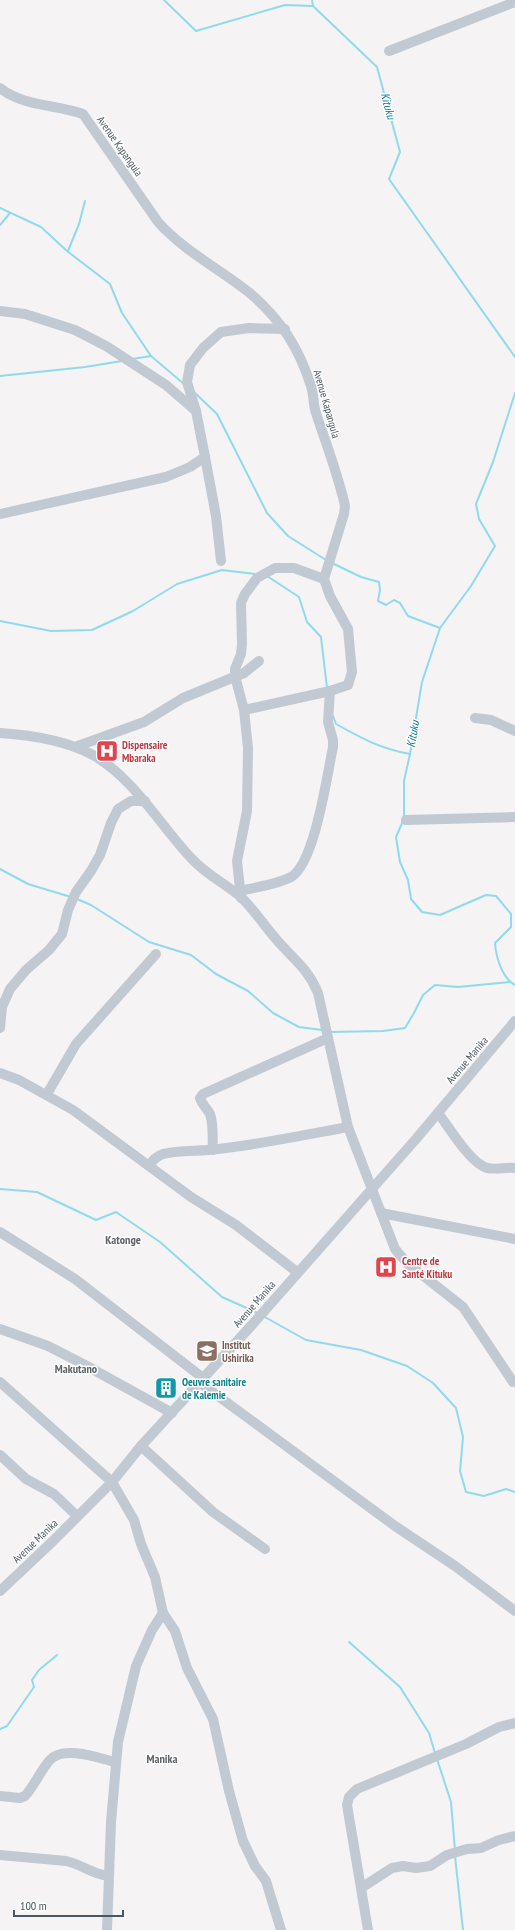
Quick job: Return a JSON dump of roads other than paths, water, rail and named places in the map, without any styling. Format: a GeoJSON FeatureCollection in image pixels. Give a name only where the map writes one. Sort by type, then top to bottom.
{"type":"FeatureCollection","features":[{"type":"Feature","properties":{"kind":"street"},"geometry":{"type":"LineString","coordinates":[[389,51],[515,2]]}},
{"type":"Feature","properties":{"kind":"street","name":"Avenue Kapangula"},"geometry":{"type":"LineString","coordinates":[[0,88],[24,101],[83,114],[158,222],[170,236],[189,252],[250,294],[285,329],[301,359],[312,388],[315,411],[345,506],[344,514],[324,579]]}},
{"type":"Feature","properties":{"kind":"street"},"geometry":{"type":"LineString","coordinates":[[0,311],[25,314],[75,330],[106,346],[166,385],[196,411]]}},
{"type":"Feature","properties":{"kind":"street"},"geometry":{"type":"LineString","coordinates":[[221,561],[216,516],[205,457],[196,411],[187,382],[190,365],[203,348],[221,332],[249,328],[285,329]]}},
{"type":"Feature","properties":{"kind":"street"},"geometry":{"type":"LineString","coordinates":[[0,514],[166,477],[190,467],[205,457]]}},
{"type":"Feature","properties":{"kind":"street"},"geometry":{"type":"LineString","coordinates":[[241,894],[238,851],[247,811],[248,748],[244,710],[235,676],[242,644],[241,603],[245,594],[257,578],[276,568],[294,568],[324,579],[330,596],[348,630],[352,664],[351,678],[348,685],[330,691],[244,710]]}},
{"type":"Feature","properties":{"kind":"street"},"geometry":{"type":"LineString","coordinates":[[75,747],[144,722],[183,698],[250,670],[259,661]]}},
{"type":"Feature","properties":{"kind":"street"},"geometry":{"type":"LineString","coordinates":[[241,894],[292,876],[298,869],[312,843],[332,747],[332,735],[328,722],[330,691]]}},
{"type":"Feature","properties":{"kind":"street"},"geometry":{"type":"LineString","coordinates":[[475,718],[491,720],[515,731]]}},
{"type":"Feature","properties":{"kind":"street"},"geometry":{"type":"LineString","coordinates":[[0,733],[31,736],[75,747],[94,756],[106,764],[145,801],[194,861],[241,894],[276,938],[310,974],[318,993],[348,1127],[373,1188],[395,1249],[407,1263],[463,1307],[513,1382]]}},
{"type":"Feature","properties":{"kind":"street"},"geometry":{"type":"LineString","coordinates":[[0,1028],[2,1007],[10,989],[26,970],[49,950],[62,934],[68,910],[76,892],[100,855],[111,823],[118,809],[131,802],[145,801]]}},
{"type":"Feature","properties":{"kind":"street"},"geometry":{"type":"LineString","coordinates":[[406,820],[515,817]]}},
{"type":"Feature","properties":{"kind":"street"},"geometry":{"type":"LineString","coordinates":[[47,1094],[57,1073],[76,1044],[156,954]]}},
{"type":"Feature","properties":{"kind":"street","name":"Avenue Manika"},"geometry":{"type":"LineString","coordinates":[[0,1591],[112,1482],[141,1446],[373,1188],[515,1021]]}},
{"type":"Feature","properties":{"kind":"street"},"geometry":{"type":"LineString","coordinates":[[213,1150],[210,1113],[201,1103],[200,1098],[203,1094],[328,1038]]}},
{"type":"Feature","properties":{"kind":"street"},"geometry":{"type":"LineString","coordinates":[[0,1073],[47,1094],[73,1110],[191,1197],[236,1225],[297,1272]]}},
{"type":"Feature","properties":{"kind":"street"},"geometry":{"type":"LineString","coordinates":[[438,1113],[476,1161],[485,1167],[494,1169],[515,1168]]}},
{"type":"Feature","properties":{"kind":"street"},"geometry":{"type":"LineString","coordinates":[[149,1166],[160,1154],[213,1150],[268,1143],[348,1127]]}},
{"type":"Feature","properties":{"kind":"street"},"geometry":{"type":"LineString","coordinates":[[381,1213],[515,1239]]}},
{"type":"Feature","properties":{"kind":"street"},"geometry":{"type":"LineString","coordinates":[[0,1232],[75,1279],[201,1380],[395,1526],[455,1566],[515,1611]]}},
{"type":"Feature","properties":{"kind":"street"},"geometry":{"type":"LineString","coordinates":[[0,1329],[48,1346],[172,1413]]}},
{"type":"Feature","properties":{"kind":"street"},"geometry":{"type":"LineString","coordinates":[[0,1382],[112,1482],[134,1520],[141,1544],[155,1577],[163,1613],[174,1631],[187,1668],[213,1719],[229,1791],[243,1841],[255,1866],[266,1881],[282,1930]]}},
{"type":"Feature","properties":{"kind":"street"},"geometry":{"type":"LineString","coordinates":[[141,1446],[213,1512],[265,1549]]}},
{"type":"Feature","properties":{"kind":"street"},"geometry":{"type":"LineString","coordinates":[[1,1460],[26,1479],[54,1494],[77,1516]]}},
{"type":"Feature","properties":{"kind":"street"},"geometry":{"type":"LineString","coordinates":[[107,1930],[108,1876],[115,1762],[127,1697],[136,1666],[152,1630],[163,1613]]}},
{"type":"Feature","properties":{"kind":"street"},"geometry":{"type":"LineString","coordinates":[[368,1930],[347,1805],[349,1797],[357,1789],[466,1744],[500,1727],[515,1723]]}},
{"type":"Feature","properties":{"kind":"street"},"geometry":{"type":"LineString","coordinates":[[0,1796],[20,1798],[25,1796],[51,1758],[60,1754],[84,1754],[115,1762]]}},
{"type":"Feature","properties":{"kind":"street"},"geometry":{"type":"LineString","coordinates":[[361,1888],[392,1868],[402,1866],[416,1868],[430,1866],[446,1855],[467,1849],[481,1848],[499,1840],[515,1836]]}},
{"type":"Feature","properties":{"kind":"street"},"geometry":{"type":"LineString","coordinates":[[0,1855],[66,1860],[75,1863],[94,1874],[108,1876]]}},
{"type":"Feature","properties":{"kind":"waterway","name":"Kituku"},"geometry":{"type":"LineString","coordinates":[[164,0],[196,31],[285,5],[313,6],[377,67],[400,152],[389,179],[515,357]]}},
{"type":"Feature","properties":{"kind":"waterway","name":"Kituku"},"geometry":{"type":"LineString","coordinates":[[312,0],[313,6]]}},
{"type":"Feature","properties":{"kind":"waterway"},"geometry":{"type":"LineString","coordinates":[[68,251],[79,224],[85,201]]}},
{"type":"Feature","properties":{"kind":"waterway"},"geometry":{"type":"LineString","coordinates":[[0,208],[41,227],[67,251],[110,284],[122,313],[151,356],[184,384]]}},
{"type":"Feature","properties":{"kind":"waterway"},"geometry":{"type":"LineString","coordinates":[[0,225],[10,213]]}},
{"type":"Feature","properties":{"kind":"waterway"},"geometry":{"type":"LineString","coordinates":[[132,359],[151,356]]}},
{"type":"Feature","properties":{"kind":"waterway"},"geometry":{"type":"LineString","coordinates":[[0,376],[85,367],[122,361]]}},
{"type":"Feature","properties":{"kind":"waterway"},"geometry":{"type":"LineString","coordinates":[[195,393],[217,414],[267,513],[288,536],[326,560]]}},
{"type":"Feature","properties":{"kind":"waterway","name":"Kituku"},"geometry":{"type":"LineString","coordinates":[[404,817],[404,781],[422,682],[440,628],[471,586],[495,546],[479,519],[476,504],[493,462],[515,393]]}},
{"type":"Feature","properties":{"kind":"waterway"},"geometry":{"type":"LineString","coordinates":[[332,563],[361,577],[379,582],[380,590],[378,601],[386,605],[394,600],[400,603],[408,616],[440,628]]}},
{"type":"Feature","properties":{"kind":"waterway"},"geometry":{"type":"LineString","coordinates":[[0,621],[51,631],[92,630],[133,611],[177,584],[222,570],[255,574]]}},
{"type":"Feature","properties":{"kind":"waterway"},"geometry":{"type":"LineString","coordinates":[[267,576],[299,597],[307,622],[321,637],[327,688]]}},
{"type":"Feature","properties":{"kind":"waterway"},"geometry":{"type":"LineString","coordinates":[[333,716],[336,724],[363,738],[380,746],[410,754]]}},
{"type":"Feature","properties":{"kind":"waterway","name":"Kituku"},"geometry":{"type":"LineString","coordinates":[[403,821],[396,837],[400,862],[408,880],[411,899],[422,912],[440,915],[486,895],[496,896],[511,914],[511,927],[495,943],[497,954],[500,967],[510,982],[515,985]]}},
{"type":"Feature","properties":{"kind":"waterway"},"geometry":{"type":"LineString","coordinates":[[0,869],[28,884],[71,897]]}},
{"type":"Feature","properties":{"kind":"waterway"},"geometry":{"type":"LineString","coordinates":[[77,899],[91,905],[149,942],[191,955],[216,974],[248,991],[273,1013],[299,1027],[322,1030]]}},
{"type":"Feature","properties":{"kind":"waterway"},"geometry":{"type":"LineString","coordinates":[[330,1032],[383,1031],[405,1028],[423,995],[435,985],[458,987],[510,982]]}},
{"type":"Feature","properties":{"kind":"waterway"},"geometry":{"type":"LineString","coordinates":[[0,1189],[37,1192],[96,1220],[116,1212],[160,1242],[222,1297],[258,1313]]}},
{"type":"Feature","properties":{"kind":"waterway"},"geometry":{"type":"LineString","coordinates":[[263,1316],[306,1340],[361,1350],[407,1366],[433,1383],[456,1408],[463,1437],[460,1471],[466,1492],[484,1496],[506,1489],[515,1492]]}},
{"type":"Feature","properties":{"kind":"waterway"},"geometry":{"type":"LineString","coordinates":[[349,1642],[400,1687],[429,1733],[435,1753]]}},
{"type":"Feature","properties":{"kind":"waterway"},"geometry":{"type":"LineString","coordinates":[[0,1729],[7,1726],[34,1687],[32,1680],[39,1670],[57,1655]]}},
{"type":"Feature","properties":{"kind":"waterway"},"geometry":{"type":"LineString","coordinates":[[437,1759],[451,1802],[455,1850]]}},
{"type":"Feature","properties":{"kind":"waterway"},"geometry":{"type":"LineString","coordinates":[[455,1856],[463,1930]]}},
{"type":"Feature","properties":{"kind":"place","name":"Dispensaire Mbaraka"},"geometry":{"type":"Point","coordinates":[107,751]}},
{"type":"Feature","properties":{"kind":"place","name":"Centre de Santé Kituku"},"geometry":{"type":"Point","coordinates":[386,1267]}},
{"type":"Feature","properties":{"kind":"place","name":"Institut Ushirika"},"geometry":{"type":"Point","coordinates":[207,1351]}},
{"type":"Feature","properties":{"kind":"place","name":"Oeuvre sanitaire de Kalemie"},"geometry":{"type":"Point","coordinates":[166,1388]}},
{"type":"Feature","properties":{"kind":"district","name":"Katonge"},"geometry":{"type":"Point","coordinates":[123,1240]}},
{"type":"Feature","properties":{"kind":"district","name":"Makutano"},"geometry":{"type":"Point","coordinates":[76,1369]}},
{"type":"Feature","properties":{"kind":"district","name":"Manika"},"geometry":{"type":"Point","coordinates":[162,1759]}}]}
